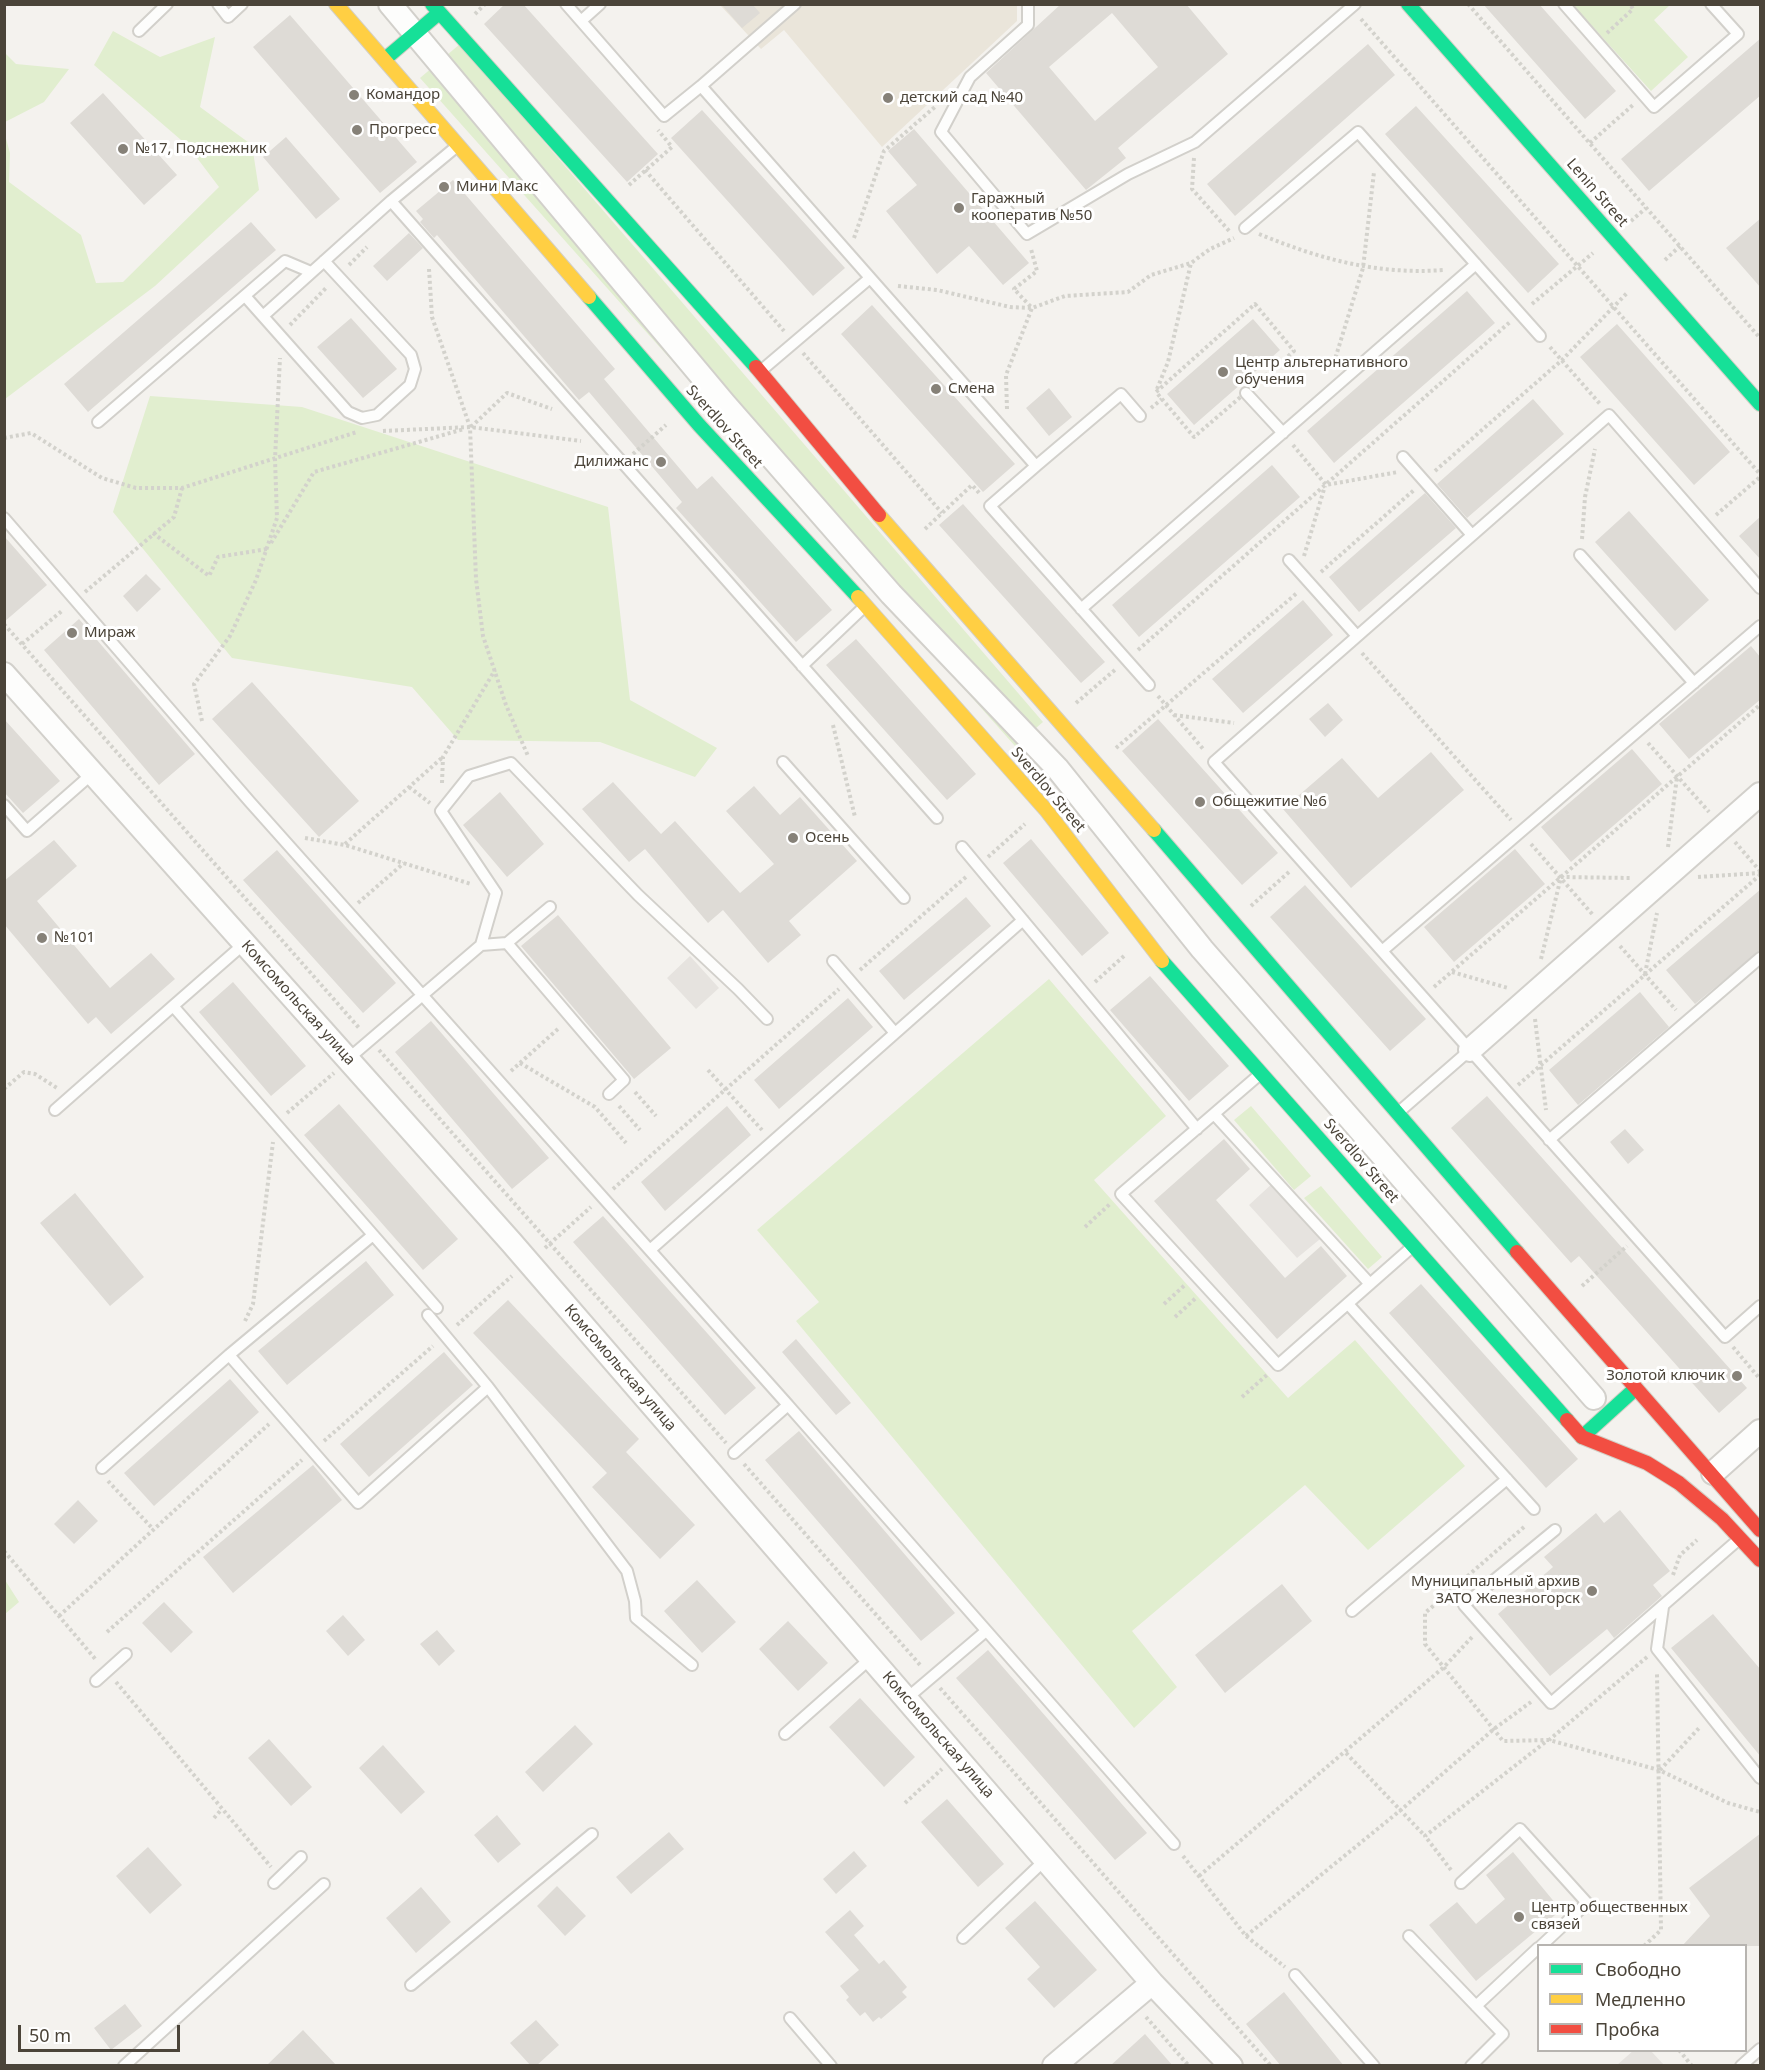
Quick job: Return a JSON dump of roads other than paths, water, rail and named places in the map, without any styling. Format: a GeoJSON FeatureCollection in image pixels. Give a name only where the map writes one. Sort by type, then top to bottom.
{"type":"FeatureCollection","features":[{"type":"Feature","properties":{"kind":"street","name":"Sverdlov Street"},"geometry":{"type":"LineString","coordinates":[[336,4],[699,425],[866,605],[1046,810],[1143,939],[1582,1437],[1646,1463],[1686,1488],[1741,1538],[1761,1560]]}},
{"type":"Feature","properties":{"kind":"street"},"geometry":{"type":"LineString","coordinates":[[390,4],[732,412],[891,594],[1057,768],[1202,949],[1594,1398]]}},
{"type":"Feature","properties":{"kind":"street","name":"Lenin Street"},"geometry":{"type":"LineString","coordinates":[[1408,4],[1761,404]]}},
{"type":"Feature","properties":{"kind":"street"},"geometry":{"type":"LineString","coordinates":[[385,59],[416,34],[439,7],[761,371],[910,553],[1090,754],[1635,1389],[1713,1473],[1761,1530]]}},
{"type":"Feature","properties":{"kind":"street","name":"Комсомольская улица"},"geometry":{"type":"LineString","coordinates":[[4,674],[245,944],[341,1066],[528,1262],[1152,1983],[1231,2066]]}},
{"type":"Feature","properties":{"kind":"street"},"geometry":{"type":"LineString","coordinates":[[1470,1050],[1761,794]]}},
{"type":"Feature","properties":{"kind":"street"},"geometry":{"type":"LineString","coordinates":[[1582,1437],[1635,1389]]}},
{"type":"Feature","properties":{"kind":"street"},"geometry":{"type":"LineString","coordinates":[[1713,1473],[1761,1431]]}},
{"type":"Feature","properties":{"kind":"street"},"geometry":{"type":"LineString","coordinates":[[1054,2066],[1152,1983]]}},
{"type":"Feature","properties":{"kind":"lane"},"geometry":{"type":"LineString","coordinates":[[139,31],[167,4]]}},
{"type":"Feature","properties":{"kind":"lane"},"geometry":{"type":"LineString","coordinates":[[218,4],[228,17],[242,4]]}},
{"type":"Feature","properties":{"kind":"lane"},"geometry":{"type":"LineString","coordinates":[[566,4],[664,116],[795,4]]}},
{"type":"Feature","properties":{"kind":"lane"},"geometry":{"type":"LineString","coordinates":[[581,21],[600,4]]}},
{"type":"Feature","properties":{"kind":"lane"},"geometry":{"type":"LineString","coordinates":[[1028,4],[1028,25],[970,77],[940,132],[1027,234],[1128,174],[1195,142],[1353,6]]}},
{"type":"Feature","properties":{"kind":"lane"},"geometry":{"type":"LineString","coordinates":[[1564,4],[1654,107],[1738,34],[1711,4]]}},
{"type":"Feature","properties":{"kind":"lane"},"geometry":{"type":"LineString","coordinates":[[701,86],[1036,466]]}},
{"type":"Feature","properties":{"kind":"lane"},"geometry":{"type":"LineString","coordinates":[[1245,228],[1358,132],[1540,336]]}},
{"type":"Feature","properties":{"kind":"lane"},"geometry":{"type":"LineString","coordinates":[[263,316],[391,201],[459,145]]}},
{"type":"Feature","properties":{"kind":"lane"},"geometry":{"type":"LineString","coordinates":[[391,201],[937,818]]}},
{"type":"Feature","properties":{"kind":"lane"},"geometry":{"type":"LineString","coordinates":[[98,422],[285,261],[311,272]]}},
{"type":"Feature","properties":{"kind":"lane"},"geometry":{"type":"LineString","coordinates":[[245,296],[348,412],[362,418],[377,415],[410,385],[415,369],[411,355],[324,261]]}},
{"type":"Feature","properties":{"kind":"lane"},"geometry":{"type":"LineString","coordinates":[[1081,609],[1476,264]]}},
{"type":"Feature","properties":{"kind":"lane"},"geometry":{"type":"LineString","coordinates":[[761,371],[870,278]]}},
{"type":"Feature","properties":{"kind":"lane"},"geometry":{"type":"LineString","coordinates":[[1246,393],[1282,433]]}},
{"type":"Feature","properties":{"kind":"lane"},"geometry":{"type":"LineString","coordinates":[[1140,416],[1121,394],[990,506],[1149,685]]}},
{"type":"Feature","properties":{"kind":"lane"},"geometry":{"type":"LineString","coordinates":[[1761,588],[1605,418],[1214,762],[1725,1337],[1761,1306]]}},
{"type":"Feature","properties":{"kind":"lane"},"geometry":{"type":"LineString","coordinates":[[1404,457],[1472,535]]}},
{"type":"Feature","properties":{"kind":"lane"},"geometry":{"type":"LineString","coordinates":[[4,518],[212,758],[789,1405],[1174,1844]]}},
{"type":"Feature","properties":{"kind":"lane"},"geometry":{"type":"LineString","coordinates":[[1580,555],[1694,683]]}},
{"type":"Feature","properties":{"kind":"lane"},"geometry":{"type":"LineString","coordinates":[[1289,560],[1354,639]]}},
{"type":"Feature","properties":{"kind":"lane"},"geometry":{"type":"LineString","coordinates":[[802,666],[866,605]]}},
{"type":"Feature","properties":{"kind":"lane"},"geometry":{"type":"LineString","coordinates":[[1382,951],[1761,626]]}},
{"type":"Feature","properties":{"kind":"lane"},"geometry":{"type":"LineString","coordinates":[[783,762],[904,898]]}},
{"type":"Feature","properties":{"kind":"lane"},"geometry":{"type":"LineString","coordinates":[[341,1066],[481,945],[496,893],[441,811],[468,776],[511,763],[638,895],[738,989],[766,1019]]}},
{"type":"Feature","properties":{"kind":"lane"},"geometry":{"type":"LineString","coordinates":[[4,806],[27,831],[93,773]]}},
{"type":"Feature","properties":{"kind":"lane"},"geometry":{"type":"LineString","coordinates":[[962,847],[1197,1129]]}},
{"type":"Feature","properties":{"kind":"lane"},"geometry":{"type":"LineString","coordinates":[[481,945],[507,943],[550,907]]}},
{"type":"Feature","properties":{"kind":"lane"},"geometry":{"type":"LineString","coordinates":[[650,1250],[1023,920]]}},
{"type":"Feature","properties":{"kind":"lane"},"geometry":{"type":"LineString","coordinates":[[507,943],[624,1080],[612,1098]]}},
{"type":"Feature","properties":{"kind":"lane"},"geometry":{"type":"LineString","coordinates":[[55,1110],[245,944]]}},
{"type":"Feature","properties":{"kind":"lane"},"geometry":{"type":"LineString","coordinates":[[1549,1140],[1761,958]]}},
{"type":"Feature","properties":{"kind":"lane"},"geometry":{"type":"LineString","coordinates":[[833,961],[895,1033]]}},
{"type":"Feature","properties":{"kind":"lane"},"geometry":{"type":"LineString","coordinates":[[173,1006],[374,1235],[627,1571],[635,1601],[636,1618],[692,1665]]}},
{"type":"Feature","properties":{"kind":"lane"},"geometry":{"type":"LineString","coordinates":[[1398,1114],[1470,1050]]}},
{"type":"Feature","properties":{"kind":"lane"},"geometry":{"type":"LineString","coordinates":[[1261,1073],[1121,1194],[1278,1365],[1413,1246]]}},
{"type":"Feature","properties":{"kind":"lane"},"geometry":{"type":"LineString","coordinates":[[1214,1114],[1370,1284]]}},
{"type":"Feature","properties":{"kind":"lane"},"geometry":{"type":"LineString","coordinates":[[102,1468],[229,1355],[374,1235]]}},
{"type":"Feature","properties":{"kind":"lane"},"geometry":{"type":"LineString","coordinates":[[1348,1304],[1534,1509]]}},
{"type":"Feature","properties":{"kind":"lane"},"geometry":{"type":"LineString","coordinates":[[229,1355],[358,1503],[489,1387]]}},
{"type":"Feature","properties":{"kind":"lane"},"geometry":{"type":"LineString","coordinates":[[734,1453],[789,1405]]}},
{"type":"Feature","properties":{"kind":"lane"},"geometry":{"type":"LineString","coordinates":[[1352,1611],[1507,1479]]}},
{"type":"Feature","properties":{"kind":"lane"},"geometry":{"type":"LineString","coordinates":[[1555,1530],[1464,1605],[1551,1703],[1741,1538]]}},
{"type":"Feature","properties":{"kind":"lane"},"geometry":{"type":"LineString","coordinates":[[1663,1607],[1656,1649],[1761,1778]]}},
{"type":"Feature","properties":{"kind":"lane"},"geometry":{"type":"LineString","coordinates":[[906,1699],[986,1631]]}},
{"type":"Feature","properties":{"kind":"lane"},"geometry":{"type":"LineString","coordinates":[[96,1681],[126,1654]]}},
{"type":"Feature","properties":{"kind":"lane"},"geometry":{"type":"LineString","coordinates":[[785,1734],[871,1658]]}},
{"type":"Feature","properties":{"kind":"lane"},"geometry":{"type":"LineString","coordinates":[[1461,1883],[1520,1829],[1587,1903],[1543,1944]]}},
{"type":"Feature","properties":{"kind":"lane"},"geometry":{"type":"LineString","coordinates":[[411,1985],[592,1834]]}},
{"type":"Feature","properties":{"kind":"lane"},"geometry":{"type":"LineString","coordinates":[[277,1880],[301,1857]]}},
{"type":"Feature","properties":{"kind":"lane"},"geometry":{"type":"LineString","coordinates":[[963,1938],[1045,1860]]}},
{"type":"Feature","properties":{"kind":"lane"},"geometry":{"type":"LineString","coordinates":[[124,2066],[324,1884]]}},
{"type":"Feature","properties":{"kind":"lane"},"geometry":{"type":"LineString","coordinates":[[1409,1936],[1503,2034],[1471,2066]]}},
{"type":"Feature","properties":{"kind":"lane"},"geometry":{"type":"LineString","coordinates":[[1476,2006],[1537,1950]]}},
{"type":"Feature","properties":{"kind":"lane"},"geometry":{"type":"LineString","coordinates":[[1295,1975],[1374,2066]]}},
{"type":"Feature","properties":{"kind":"lane"},"geometry":{"type":"LineString","coordinates":[[790,2018],[831,2066]]}},
{"type":"Feature","properties":{"kind":"lane"},"geometry":{"type":"LineString","coordinates":[[1742,2066],[1761,2049]]}},
{"type":"Feature","properties":{"kind":"place","name":"Командор"},"geometry":{"type":"Point","coordinates":[354,95]}},
{"type":"Feature","properties":{"kind":"place","name":"детский сад №40"},"geometry":{"type":"Point","coordinates":[888,98]}},
{"type":"Feature","properties":{"kind":"place","name":"Прогресс"},"geometry":{"type":"Point","coordinates":[357,130]}},
{"type":"Feature","properties":{"kind":"place","name":"№17, Подснежник"},"geometry":{"type":"Point","coordinates":[123,149]}},
{"type":"Feature","properties":{"kind":"place","name":"Мини Макс"},"geometry":{"type":"Point","coordinates":[444,187]}},
{"type":"Feature","properties":{"kind":"place","name":"Гаражный кооператив №50"},"geometry":{"type":"Point","coordinates":[959,208]}},
{"type":"Feature","properties":{"kind":"place","name":"Центр альтернативного обучения"},"geometry":{"type":"Point","coordinates":[1223,372]}},
{"type":"Feature","properties":{"kind":"place","name":"Смена"},"geometry":{"type":"Point","coordinates":[936,389]}},
{"type":"Feature","properties":{"kind":"place","name":"Дилижанс"},"geometry":{"type":"Point","coordinates":[661,462]}},
{"type":"Feature","properties":{"kind":"place","name":"Мираж"},"geometry":{"type":"Point","coordinates":[72,633]}},
{"type":"Feature","properties":{"kind":"place","name":"Общежитие №6"},"geometry":{"type":"Point","coordinates":[1200,802]}},
{"type":"Feature","properties":{"kind":"place","name":"Осень"},"geometry":{"type":"Point","coordinates":[793,838]}},
{"type":"Feature","properties":{"kind":"place","name":"№101"},"geometry":{"type":"Point","coordinates":[42,938]}},
{"type":"Feature","properties":{"kind":"place","name":"Золотой ключик"},"geometry":{"type":"Point","coordinates":[1737,1376]}},
{"type":"Feature","properties":{"kind":"place","name":"Муниципальный архив ЗАТО Железногорск"},"geometry":{"type":"Point","coordinates":[1592,1591]}},
{"type":"Feature","properties":{"kind":"place","name":"Центр общественных связей"},"geometry":{"type":"Point","coordinates":[1519,1917]}}]}
